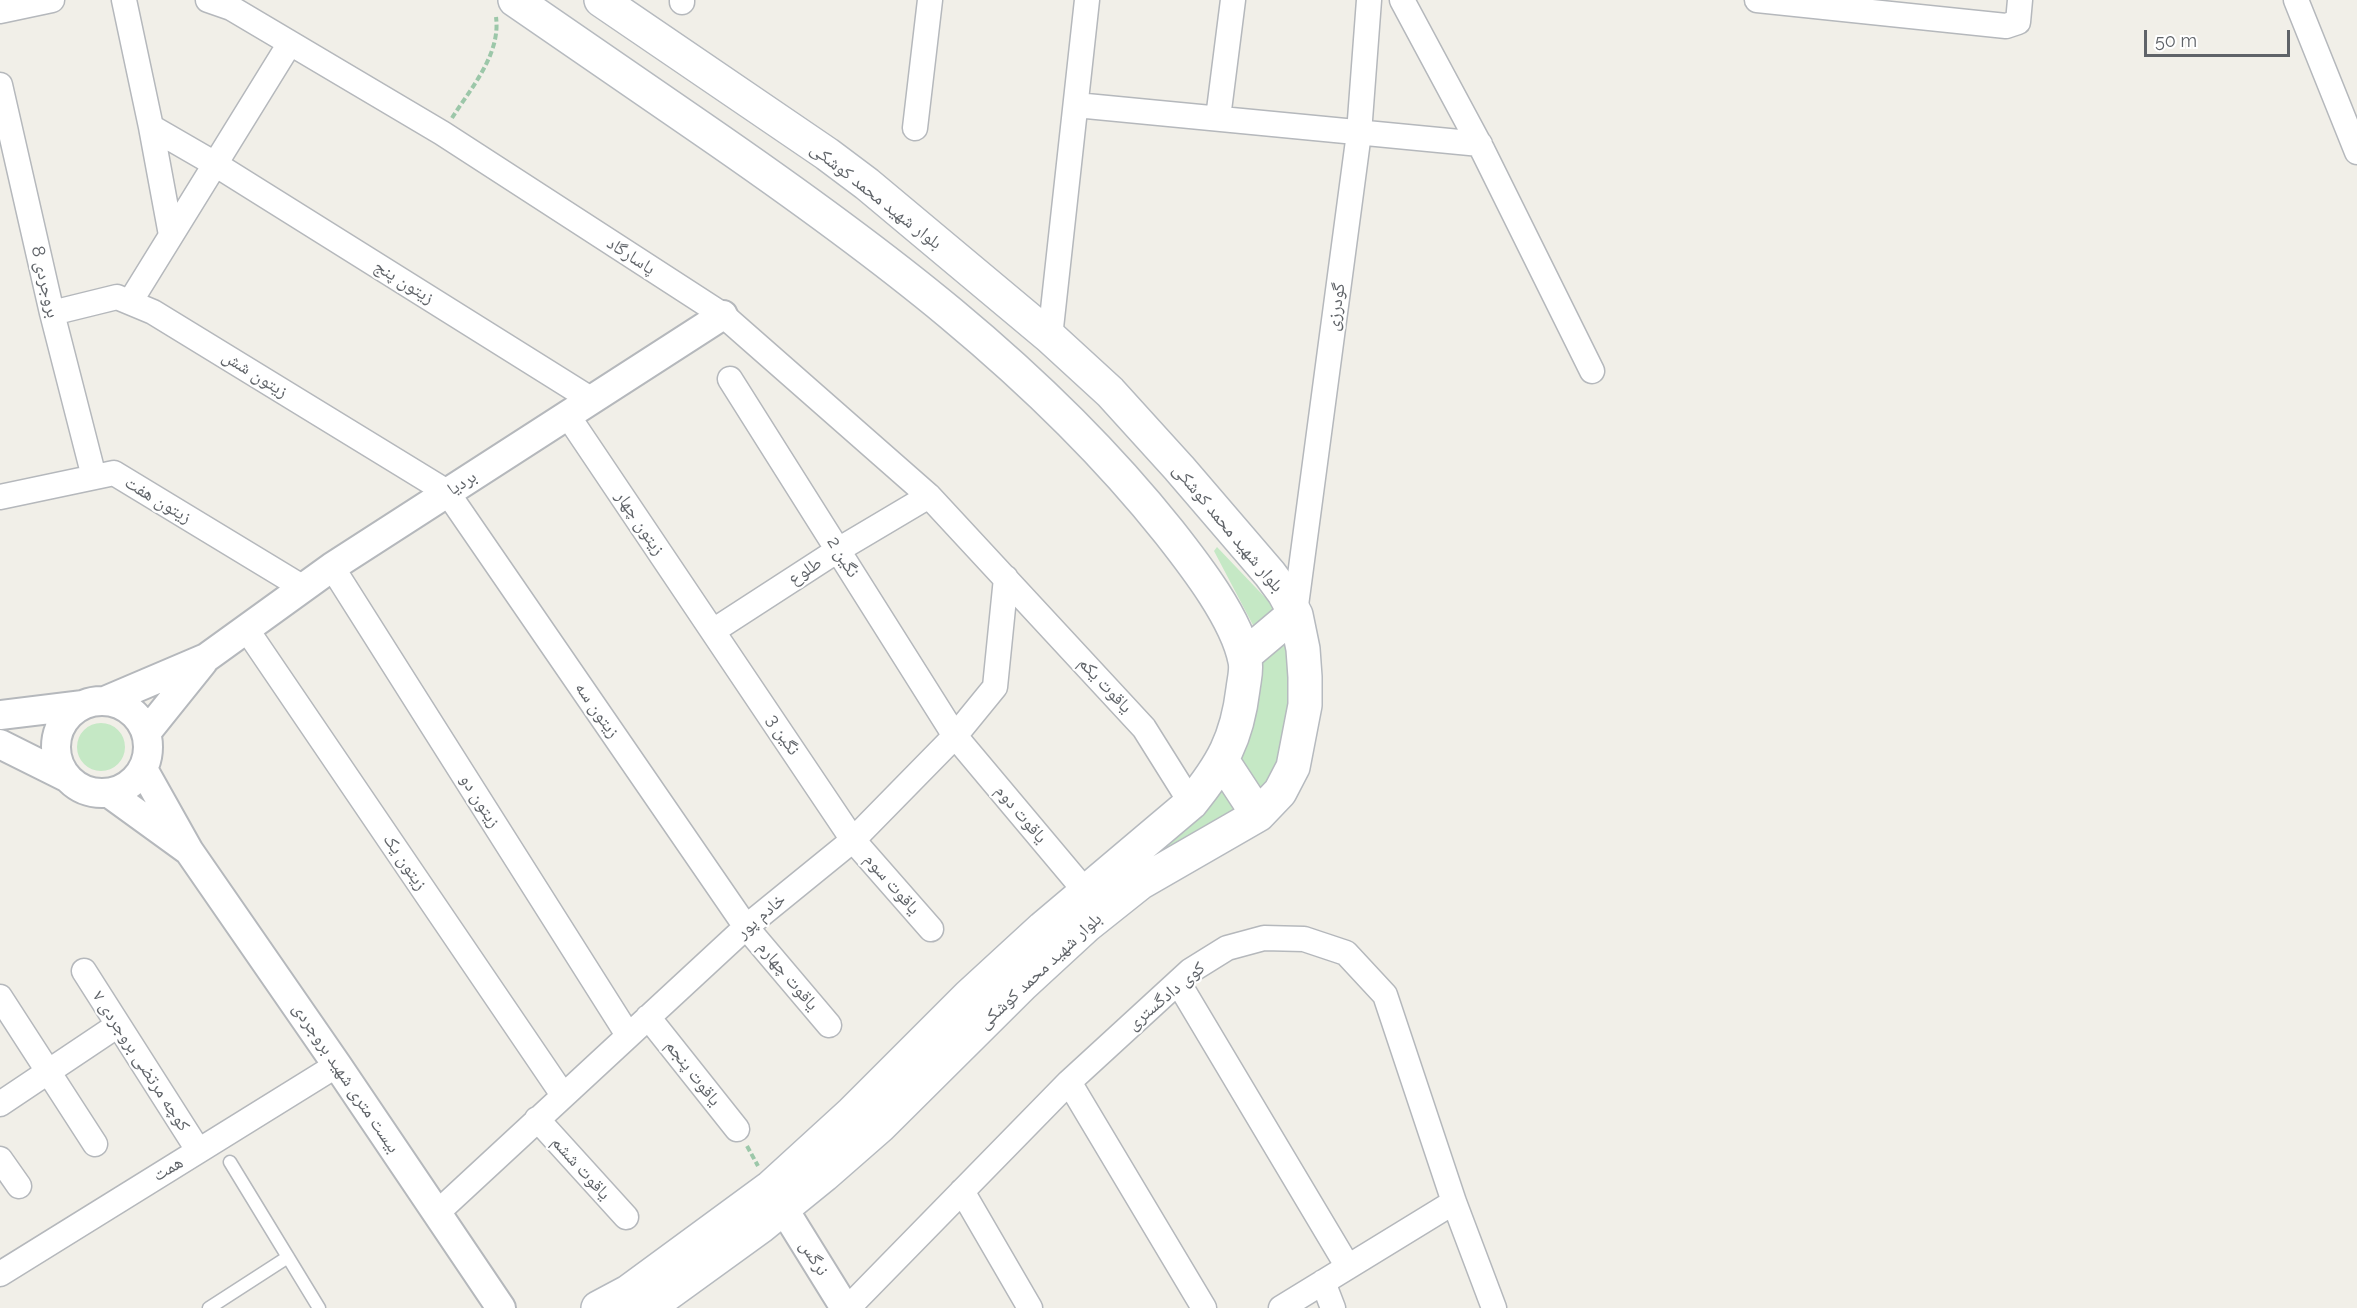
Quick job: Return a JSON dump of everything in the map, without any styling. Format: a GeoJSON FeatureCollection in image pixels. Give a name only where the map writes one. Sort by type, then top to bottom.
{"type":"FeatureCollection","features":[{"type":"Feature","properties":{"kind":"main road","name":"بلوار شهید محمد کوشکی"},"geometry":{"type":"LineString","coordinates":[[598,1308],[628,1292],[777,1198],[880,1126],[1023,984],[1086,926],[1140,883],[1258,814],[1280,792],[1293,766],[1305,705],[1303,649],[1295,613],[1270,574],[1110,392],[1050,337],[867,184],[827,154],[601,0]]}},
{"type":"Feature","properties":{"kind":"main road","name":"بلوار شهید محمد کوشکی"},"geometry":{"type":"LineString","coordinates":[[505,6],[795,193],[922,290],[1056,406],[1131,486],[1187,555],[1237,636],[1246,664],[1241,707],[1232,743],[1210,781],[1191,803],[969,996],[852,1113],[777,1198],[666,1303]]}},
{"type":"Feature","properties":{"kind":"main road"},"geometry":{"type":"LineString","coordinates":[[1244,656],[1295,613]]}},
{"type":"Feature","properties":{"kind":"main road"},"geometry":{"type":"LineString","coordinates":[[1222,760],[1258,814]]}},
{"type":"Feature","properties":{"kind":"street"},"geometry":{"type":"LineString","coordinates":[[0,10],[52,0]]}},
{"type":"Feature","properties":{"kind":"street"},"geometry":{"type":"LineString","coordinates":[[124,0],[152,127],[171,235]]}},
{"type":"Feature","properties":{"kind":"street","name":"پاسارگاد"},"geometry":{"type":"LineString","coordinates":[[208,0],[231,8],[442,133],[723,315],[929,496],[1006,578]]}},
{"type":"Feature","properties":{"kind":"street"},"geometry":{"type":"LineString","coordinates":[[915,128],[930,0]]}},
{"type":"Feature","properties":{"kind":"street"},"geometry":{"type":"LineString","coordinates":[[1050,337],[1087,0]]}},
{"type":"Feature","properties":{"kind":"street"},"geometry":{"type":"LineString","coordinates":[[1218,118],[1233,0]]}},
{"type":"Feature","properties":{"kind":"street","name":"گودرزی"},"geometry":{"type":"LineString","coordinates":[[1295,613],[1359,133],[1369,0]]}},
{"type":"Feature","properties":{"kind":"street"},"geometry":{"type":"LineString","coordinates":[[1402,0],[1480,144],[1592,371]]}},
{"type":"Feature","properties":{"kind":"street"},"geometry":{"type":"LineString","coordinates":[[1757,0],[1889,7],[2006,26],[2018,22],[2020,0]]}},
{"type":"Feature","properties":{"kind":"street"},"geometry":{"type":"LineString","coordinates":[[2296,0],[2356,146]]}},
{"type":"Feature","properties":{"kind":"street"},"geometry":{"type":"LineString","coordinates":[[130,302],[290,43]]}},
{"type":"Feature","properties":{"kind":"street","name":"بروجردی 8"},"geometry":{"type":"LineString","coordinates":[[0,85],[52,313],[94,477]]}},
{"type":"Feature","properties":{"kind":"street"},"geometry":{"type":"LineString","coordinates":[[1076,105],[1480,144]]}},
{"type":"Feature","properties":{"kind":"street","name":"زیتون پنج"},"geometry":{"type":"LineString","coordinates":[[152,127],[592,400]]}},
{"type":"Feature","properties":{"kind":"street","name":"زیتون شش"},"geometry":{"type":"LineString","coordinates":[[52,313],[117,297],[153,312],[447,492]]}},
{"type":"Feature","properties":{"kind":"street","name":"بردیا"},"geometry":{"type":"LineString","coordinates":[[206,658],[332,567],[723,315]]}},
{"type":"Feature","properties":{"kind":"street","name":"نگین 2"},"geometry":{"type":"LineString","coordinates":[[730,379],[956,736]]}},
{"type":"Feature","properties":{"kind":"street","name":"زیتون چهار"},"geometry":{"type":"LineString","coordinates":[[568,416],[713,631]]}},
{"type":"Feature","properties":{"kind":"street","name":"زیتون هفت"},"geometry":{"type":"LineString","coordinates":[[0,496],[114,473],[302,587]]}},
{"type":"Feature","properties":{"kind":"street","name":"زیتون سه"},"geometry":{"type":"LineString","coordinates":[[447,492],[746,927]]}},
{"type":"Feature","properties":{"kind":"street","name":"طلوع"},"geometry":{"type":"LineString","coordinates":[[713,631],[838,550],[929,496]]}},
{"type":"Feature","properties":{"kind":"street","name":"زیتون دو"},"geometry":{"type":"LineString","coordinates":[[332,567],[628,1035]]}},
{"type":"Feature","properties":{"kind":"street","name":"خادم پور"},"geometry":{"type":"LineString","coordinates":[[438,1212],[746,927],[853,840],[956,736],[995,687],[1006,578]]}},
{"type":"Feature","properties":{"kind":"street","name":"یاقوت یکم"},"geometry":{"type":"LineString","coordinates":[[1006,578],[1144,728],[1191,803]]}},
{"type":"Feature","properties":{"kind":"street","name":"زیتون یک"},"geometry":{"type":"LineString","coordinates":[[247,630],[563,1095]]}},
{"type":"Feature","properties":{"kind":"street","name":"نگین 3"},"geometry":{"type":"LineString","coordinates":[[713,631],[853,840]]}},
{"type":"Feature","properties":{"kind":"street"},"geometry":{"type":"LineString","coordinates":[[68,778],[57,756],[56,744],[64,721],[94,703],[206,658]]}},
{"type":"Feature","properties":{"kind":"street"},"geometry":{"type":"LineString","coordinates":[[146,733],[206,658]]}},
{"type":"Feature","properties":{"kind":"street"},"geometry":{"type":"LineString","coordinates":[[0,715],[94,703],[119,704],[130,710],[140,720],[148,745],[143,769],[134,780],[123,789],[109,793],[94,793],[80,788],[68,778],[0,744]]}},
{"type":"Feature","properties":{"kind":"street","name":"یاقوت دوم"},"geometry":{"type":"LineString","coordinates":[[956,736],[1086,892]]}},
{"type":"Feature","properties":{"kind":"street","name":"بیست متری شهید بروجردی"},"geometry":{"type":"LineString","coordinates":[[143,769],[189,850],[338,1065],[501,1308]]}},
{"type":"Feature","properties":{"kind":"street","name":"بیست متری شهید بروجردی"},"geometry":{"type":"LineString","coordinates":[[109,793],[189,850]]}},
{"type":"Feature","properties":{"kind":"street","name":"یاقوت سوم"},"geometry":{"type":"LineString","coordinates":[[853,840],[931,929]]}},
{"type":"Feature","properties":{"kind":"street","name":"یاقوت چهارم"},"geometry":{"type":"LineString","coordinates":[[746,927],[829,1025]]}},
{"type":"Feature","properties":{"kind":"street","name":"کوی دادگستری"},"geometry":{"type":"LineString","coordinates":[[847,1308],[1069,1082],[1190,971],[1227,948],[1264,938],[1304,939],[1346,953],[1384,995],[1454,1202],[1494,1308]]}},
{"type":"Feature","properties":{"kind":"street","name":"کوچه مرتضی بروجردی ۷"},"geometry":{"type":"LineString","coordinates":[[84,971],[198,1150]]}},
{"type":"Feature","properties":{"kind":"street"},"geometry":{"type":"LineString","coordinates":[[1178,982],[1348,1267]]}},
{"type":"Feature","properties":{"kind":"street"},"geometry":{"type":"LineString","coordinates":[[0,997],[95,1144]]}},
{"type":"Feature","properties":{"kind":"street","name":"یاقوت پنجم"},"geometry":{"type":"LineString","coordinates":[[648,1017],[737,1129]]}},
{"type":"Feature","properties":{"kind":"street"},"geometry":{"type":"LineString","coordinates":[[0,1104],[118,1025]]}},
{"type":"Feature","properties":{"kind":"street","name":"همت"},"geometry":{"type":"LineString","coordinates":[[0,1274],[338,1065]]}},
{"type":"Feature","properties":{"kind":"street"},"geometry":{"type":"LineString","coordinates":[[1069,1082],[1204,1308]]}},
{"type":"Feature","properties":{"kind":"street","name":"یاقوت ششم"},"geometry":{"type":"LineString","coordinates":[[537,1119],[626,1217]]}},
{"type":"Feature","properties":{"kind":"street"},"geometry":{"type":"LineString","coordinates":[[0,1159],[19,1186]]}},
{"type":"Feature","properties":{"kind":"street"},"geometry":{"type":"LineString","coordinates":[[962,1191],[1029,1308]]}},
{"type":"Feature","properties":{"kind":"street","name":"نرگس"},"geometry":{"type":"LineString","coordinates":[[777,1198],[847,1308]]}},
{"type":"Feature","properties":{"kind":"street"},"geometry":{"type":"LineString","coordinates":[[1281,1308],[1454,1202]]}},
{"type":"Feature","properties":{"kind":"street"},"geometry":{"type":"LineString","coordinates":[[1323,1282],[1333,1308]]}},
{"type":"Feature","properties":{"kind":"lane"},"geometry":{"type":"LineString","coordinates":[[230,1162],[319,1308]]}},
{"type":"Feature","properties":{"kind":"lane"},"geometry":{"type":"LineString","coordinates":[[209,1308],[288,1257]]}},
{"type":"Feature","properties":{"kind":"path"},"geometry":{"type":"LineString","coordinates":[[442,133],[483,70],[498,33],[505,6]]}},
{"type":"Feature","properties":{"kind":"path"},"geometry":{"type":"LineString","coordinates":[[737,1129],[777,1198]]}},
{"type":"Feature","properties":{"kind":"green space"},"geometry":{"type":"Polygon","coordinates":[[[1217,547],[1278,611],[1255,629],[1214,551],[1217,547]]]}},
{"type":"Feature","properties":{"kind":"green space"},"geometry":{"type":"Polygon","coordinates":[[[1291,632],[1295,653],[1286,758],[1259,802],[1231,763],[1256,664],[1291,632]]]}},
{"type":"Feature","properties":{"kind":"green space"},"geometry":{"type":"Polygon","coordinates":[[[96,723],[106,723],[118,730],[125,742],[125,752],[118,764],[106,771],[96,771],[81,760],[77,752],[77,742],[88,727],[96,723]]]}},
{"type":"Feature","properties":{"kind":"green space"},"geometry":{"type":"Polygon","coordinates":[[[1221,782],[1238,808],[1157,855],[1221,782]]]}}]}
